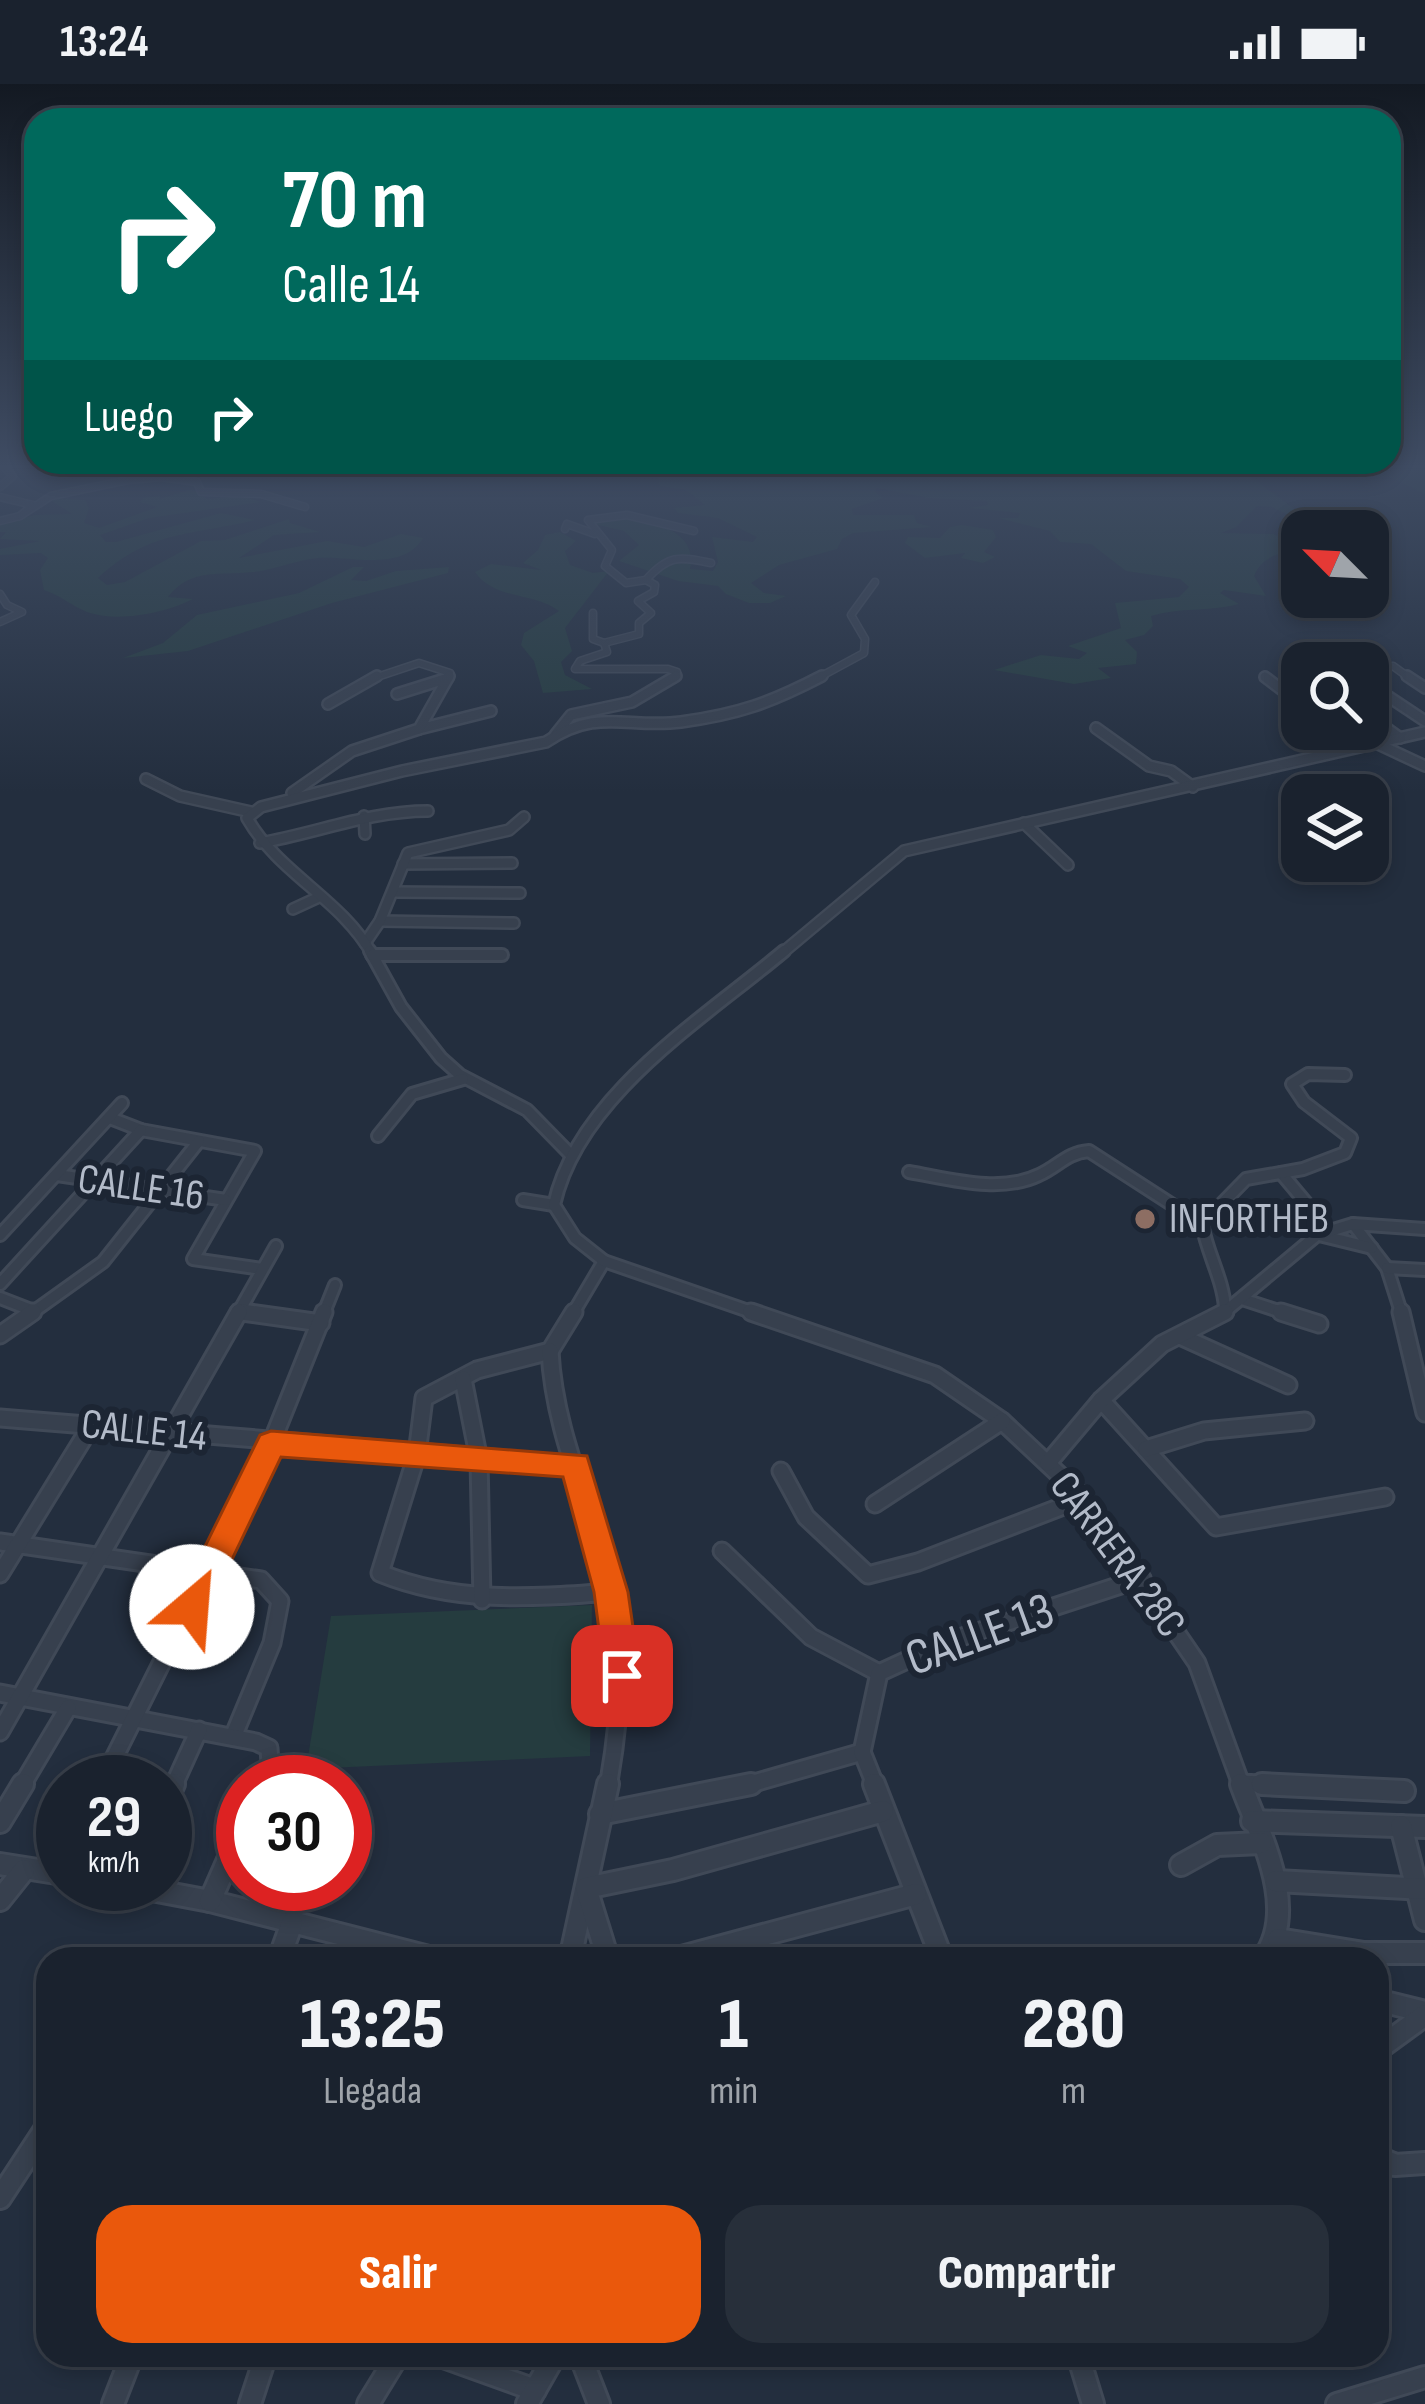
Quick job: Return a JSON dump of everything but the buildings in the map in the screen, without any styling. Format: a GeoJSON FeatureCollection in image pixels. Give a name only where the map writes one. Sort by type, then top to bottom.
{"type":"FeatureCollection","features":[{"type":"Feature","properties":{"kind":"street"},"geometry":{"type":"LineString","coordinates":[[615,575],[626,584],[651,575]]}},
{"type":"Feature","properties":{"kind":"street"},"geometry":{"type":"LineString","coordinates":[[593,613],[593,639],[604,644],[639,634],[639,622],[651,613],[638,602],[655,589],[646,580]]}},
{"type":"Feature","properties":{"kind":"street"},"geometry":{"type":"LineString","coordinates":[[275,802],[531,746],[599,718],[675,723],[779,702],[823,670],[864,653],[865,639],[850,615],[875,582]]}},
{"type":"Feature","properties":{"kind":"street"},"geometry":{"type":"LineString","coordinates":[[0,594],[7,604],[22,611],[0,622]]}},
{"type":"Feature","properties":{"kind":"street"},"geometry":{"type":"LineString","coordinates":[[554,736],[571,715],[632,701],[676,676],[677,671],[668,669],[590,673],[575,669],[580,661],[607,652],[604,644]]}},
{"type":"Feature","properties":{"kind":"street"},"geometry":{"type":"LineString","coordinates":[[1393,666],[1425,688]]}},
{"type":"Feature","properties":{"kind":"street"},"geometry":{"type":"LineString","coordinates":[[328,704],[387,668],[443,667],[450,673],[448,679],[441,694],[424,710],[419,729]]}},
{"type":"Feature","properties":{"kind":"street"},"geometry":{"type":"LineString","coordinates":[[1265,677],[1281,689]]}},
{"type":"Feature","properties":{"kind":"street"},"geometry":{"type":"LineString","coordinates":[[397,694],[448,679]]}},
{"type":"Feature","properties":{"kind":"street"},"geometry":{"type":"LineString","coordinates":[[1389,699],[1425,721]]}},
{"type":"Feature","properties":{"kind":"street"},"geometry":{"type":"LineString","coordinates":[[463,1079],[397,1001],[365,943],[340,911],[284,871],[260,843],[247,818],[318,778],[352,751],[491,710]]}},
{"type":"Feature","properties":{"kind":"street"},"geometry":{"type":"LineString","coordinates":[[1096,728],[1149,766],[1171,771],[1193,787]]}},
{"type":"Feature","properties":{"kind":"street"},"geometry":{"type":"LineString","coordinates":[[1389,730],[1400,738]]}},
{"type":"Feature","properties":{"kind":"street"},"geometry":{"type":"LineString","coordinates":[[1389,740],[1425,732]]}},
{"type":"Feature","properties":{"kind":"street"},"geometry":{"type":"LineString","coordinates":[[1389,749],[1425,766]]}},
{"type":"Feature","properties":{"kind":"street"},"geometry":{"type":"LineString","coordinates":[[523,1200],[554,1205],[583,1131],[634,1077],[904,851],[1346,750]]}},
{"type":"Feature","properties":{"kind":"street"},"geometry":{"type":"LineString","coordinates":[[146,779],[180,796],[251,812]]}},
{"type":"Feature","properties":{"kind":"street"},"geometry":{"type":"LineString","coordinates":[[260,843],[317,833],[364,816],[428,811]]}},
{"type":"Feature","properties":{"kind":"street"},"geometry":{"type":"LineString","coordinates":[[364,816],[365,834]]}},
{"type":"Feature","properties":{"kind":"street"},"geometry":{"type":"LineString","coordinates":[[365,943],[380,921],[408,853],[509,830],[524,817]]}},
{"type":"Feature","properties":{"kind":"street"},"geometry":{"type":"LineString","coordinates":[[1024,823],[1068,865]]}},
{"type":"Feature","properties":{"kind":"street"},"geometry":{"type":"LineString","coordinates":[[403,864],[512,863]]}},
{"type":"Feature","properties":{"kind":"street"},"geometry":{"type":"LineString","coordinates":[[393,892],[520,893]]}},
{"type":"Feature","properties":{"kind":"street"},"geometry":{"type":"LineString","coordinates":[[292,909],[319,897]]}},
{"type":"Feature","properties":{"kind":"street"},"geometry":{"type":"LineString","coordinates":[[380,921],[514,923]]}},
{"type":"Feature","properties":{"kind":"street"},"geometry":{"type":"LineString","coordinates":[[372,955],[502,956]]}},
{"type":"Feature","properties":{"kind":"street"},"geometry":{"type":"LineString","coordinates":[[1202,1224],[1246,1179],[1345,1153],[1351,1138],[1304,1102],[1292,1084],[1309,1074],[1345,1075]]}},
{"type":"Feature","properties":{"kind":"street"},"geometry":{"type":"LineString","coordinates":[[378,1136],[409,1092],[463,1079],[490,1088],[530,1112],[572,1156]]}},
{"type":"Feature","properties":{"kind":"street"},"geometry":{"type":"LineString","coordinates":[[0,1235],[122,1102]]}},
{"type":"Feature","properties":{"kind":"street"},"geometry":{"type":"LineString","coordinates":[[110,1118],[141,1130],[255,1151],[193,1259],[262,1269]]}},
{"type":"Feature","properties":{"kind":"street"},"geometry":{"type":"LineString","coordinates":[[0,1284],[141,1130]]}},
{"type":"Feature","properties":{"kind":"street"},"geometry":{"type":"LineString","coordinates":[[0,1335],[103,1262],[199,1141]]}},
{"type":"Feature","properties":{"kind":"street"},"geometry":{"type":"LineString","coordinates":[[909,1172],[987,1185],[1039,1176],[1070,1153],[1089,1151],[1202,1224],[1208,1258],[1224,1289],[1225,1308]]}},
{"type":"Feature","properties":{"kind":"street"},"geometry":{"type":"LineString","coordinates":[[1281,1173],[1323,1232],[1372,1248]]}},
{"type":"Feature","properties":{"kind":"street","name":"CALLE 16"},"geometry":{"type":"LineString","coordinates":[[57,1175],[226,1200]]}},
{"type":"Feature","properties":{"kind":"street","name":"CARRERA 28C"},"geometry":{"type":"LineString","coordinates":[[554,1205],[575,1238],[604,1261],[935,1375],[1002,1421],[1084,1498],[1197,1664],[1276,1881],[1279,1939]]}},
{"type":"Feature","properties":{"kind":"street"},"geometry":{"type":"LineString","coordinates":[[1353,1224],[1387,1268],[1425,1413]]}},
{"type":"Feature","properties":{"kind":"street"},"geometry":{"type":"LineString","coordinates":[[1048,1463],[1101,1400],[1162,1344],[1216,1318],[1323,1232],[1353,1224],[1425,1229]]}},
{"type":"Feature","properties":{"kind":"street"},"geometry":{"type":"LineString","coordinates":[[0,1732],[276,1246]]}},
{"type":"Feature","properties":{"kind":"street"},"geometry":{"type":"LineString","coordinates":[[573,1947],[622,1676],[611,1592],[559,1408],[550,1351],[604,1261]]}},
{"type":"Feature","properties":{"kind":"street"},"geometry":{"type":"LineString","coordinates":[[1387,1268],[1425,1270]]}},
{"type":"Feature","properties":{"kind":"street"},"geometry":{"type":"LineString","coordinates":[[116,1755],[271,1444],[335,1285]]}},
{"type":"Feature","properties":{"kind":"street"},"geometry":{"type":"LineString","coordinates":[[0,1298],[32,1310]]}},
{"type":"Feature","properties":{"kind":"street"},"geometry":{"type":"LineString","coordinates":[[1242,1299],[1319,1324]]}},
{"type":"Feature","properties":{"kind":"street"},"geometry":{"type":"LineString","coordinates":[[237,1311],[321,1323]]}},
{"type":"Feature","properties":{"kind":"street"},"geometry":{"type":"LineString","coordinates":[[1182,1337],[1241,1368],[1288,1385]]}},
{"type":"Feature","properties":{"kind":"street"},"geometry":{"type":"LineString","coordinates":[[1408,1346],[1425,1347]]}},
{"type":"Feature","properties":{"kind":"street"},"geometry":{"type":"LineString","coordinates":[[550,1351],[508,1359],[424,1398],[417,1454],[380,1573],[415,1590],[482,1600],[611,1592]]}},
{"type":"Feature","properties":{"kind":"street"},"geometry":{"type":"LineString","coordinates":[[463,1379],[479,1460],[482,1600]]}},
{"type":"Feature","properties":{"kind":"street"},"geometry":{"type":"LineString","coordinates":[[1101,1400],[1216,1527],[1385,1497]]}},
{"type":"Feature","properties":{"kind":"street","name":"CALLE 14"},"geometry":{"type":"LineString","coordinates":[[0,1418],[271,1444],[576,1465]]}},
{"type":"Feature","properties":{"kind":"street"},"geometry":{"type":"LineString","coordinates":[[874,1504],[1002,1421]]}},
{"type":"Feature","properties":{"kind":"street"},"geometry":{"type":"LineString","coordinates":[[1146,1449],[1204,1430],[1305,1421]]}},
{"type":"Feature","properties":{"kind":"street"},"geometry":{"type":"LineString","coordinates":[[0,1574],[91,1426]]}},
{"type":"Feature","properties":{"kind":"street"},"geometry":{"type":"LineString","coordinates":[[781,1471],[806,1517],[868,1575],[918,1562],[1084,1498]]}},
{"type":"Feature","properties":{"kind":"street"},"geometry":{"type":"LineString","coordinates":[[0,1542],[261,1580],[280,1600],[272,1643],[233,1737]]}},
{"type":"Feature","properties":{"kind":"street"},"geometry":{"type":"LineString","coordinates":[[722,1550],[812,1641],[837,1659],[879,1673]]}},
{"type":"Feature","properties":{"kind":"street","name":"CALLE 13"},"geometry":{"type":"LineString","coordinates":[[862,1752],[879,1673],[944,1643],[1142,1578]]}},
{"type":"Feature","properties":{"kind":"street"},"geometry":{"type":"LineString","coordinates":[[0,1693],[233,1737],[268,1748],[269,1755]]}},
{"type":"Feature","properties":{"kind":"street"},"geometry":{"type":"LineString","coordinates":[[0,1822],[68,1708]]}},
{"type":"Feature","properties":{"kind":"street"},"geometry":{"type":"LineString","coordinates":[[188,1755],[199,1730]]}},
{"type":"Feature","properties":{"kind":"street"},"geometry":{"type":"LineString","coordinates":[[599,1814],[730,1790],[862,1752],[937,1947]]}},
{"type":"Feature","properties":{"kind":"street"},"geometry":{"type":"LineString","coordinates":[[1240,1783],[1404,1791]]}},
{"type":"Feature","properties":{"kind":"street"},"geometry":{"type":"LineString","coordinates":[[586,1888],[673,1870],[884,1811]]}},
{"type":"Feature","properties":{"kind":"street"},"geometry":{"type":"LineString","coordinates":[[1252,1821],[1425,1827]]}},
{"type":"Feature","properties":{"kind":"street"},"geometry":{"type":"LineString","coordinates":[[1401,1826],[1421,1889],[1425,1920]]}},
{"type":"Feature","properties":{"kind":"street"},"geometry":{"type":"LineString","coordinates":[[1181,1864],[1217,1845],[1261,1843]]}},
{"type":"Feature","properties":{"kind":"street"},"geometry":{"type":"LineString","coordinates":[[0,1864],[36,1869]]}},
{"type":"Feature","properties":{"kind":"street"},"geometry":{"type":"LineString","coordinates":[[0,1900],[24,1870]]}},
{"type":"Feature","properties":{"kind":"street"},"geometry":{"type":"LineString","coordinates":[[1276,1881],[1421,1889]]}},
{"type":"Feature","properties":{"kind":"street"},"geometry":{"type":"LineString","coordinates":[[210,1901],[216,1887]]}},
{"type":"Feature","properties":{"kind":"street"},"geometry":{"type":"LineString","coordinates":[[586,1888],[604,1947]]}},
{"type":"Feature","properties":{"kind":"street"},"geometry":{"type":"LineString","coordinates":[[728,1947],[916,1894]]}},
{"type":"Feature","properties":{"kind":"street"},"geometry":{"type":"LineString","coordinates":[[192,1897],[376,1947]]}},
{"type":"Feature","properties":{"kind":"street"},"geometry":{"type":"LineString","coordinates":[[283,1947],[292,1923]]}},
{"type":"Feature","properties":{"kind":"street"},"geometry":{"type":"LineString","coordinates":[[1273,1947],[1279,1939],[1328,1947]]}},
{"type":"Feature","properties":{"kind":"street"},"geometry":{"type":"LineString","coordinates":[[1389,1953],[1425,1953]]}},
{"type":"Feature","properties":{"kind":"street"},"geometry":{"type":"LineString","coordinates":[[1389,2004],[1425,2014]]}},
{"type":"Feature","properties":{"kind":"street"},"geometry":{"type":"LineString","coordinates":[[1389,2041],[1425,2014]]}},
{"type":"Feature","properties":{"kind":"street"},"geometry":{"type":"LineString","coordinates":[[0,2198],[36,2143]]}},
{"type":"Feature","properties":{"kind":"street"},"geometry":{"type":"LineString","coordinates":[[1389,2162],[1425,2163]]}},
{"type":"Feature","properties":{"kind":"street"},"geometry":{"type":"LineString","coordinates":[[113,2404],[127,2367]]}},
{"type":"Feature","properties":{"kind":"street"},"geometry":{"type":"LineString","coordinates":[[250,2404],[262,2367]]}},
{"type":"Feature","properties":{"kind":"street"},"geometry":{"type":"LineString","coordinates":[[368,2404],[391,2367]]}},
{"type":"Feature","properties":{"kind":"street"},"geometry":{"type":"LineString","coordinates":[[465,2367],[531,2397],[548,2367]]}},
{"type":"Feature","properties":{"kind":"street"},"geometry":{"type":"LineString","coordinates":[[585,2367],[599,2404]]}},
{"type":"Feature","properties":{"kind":"street"},"geometry":{"type":"LineString","coordinates":[[1082,2367],[1093,2404]]}},
{"type":"Feature","properties":{"kind":"street"},"geometry":{"type":"LineString","coordinates":[[1337,2404],[1425,2377]]}},
{"type":"Feature","properties":{"kind":"green space"},"geometry":{"type":"Polygon","coordinates":[[[41,575],[101,575],[98,578],[107,585],[137,575],[206,575],[186,581],[168,597],[193,599],[127,616],[87,612],[44,590],[41,575]]]}},
{"type":"Feature","properties":{"kind":"green space"},"geometry":{"type":"Polygon","coordinates":[[[336,575],[356,575],[351,580],[366,581],[383,575],[439,575],[332,603],[188,651],[123,658],[163,643],[197,615],[299,593],[336,575]]]}},
{"type":"Feature","properties":{"kind":"green space"},"geometry":{"type":"Polygon","coordinates":[[[478,575],[606,575],[565,628],[572,651],[561,662],[565,675],[592,689],[543,693],[534,661],[521,645],[524,633],[559,611],[478,575]]]}},
{"type":"Feature","properties":{"kind":"green space"},"geometry":{"type":"Polygon","coordinates":[[[661,575],[763,575],[751,583],[764,593],[786,596],[770,603],[749,603],[718,586],[661,575]]]}},
{"type":"Feature","properties":{"kind":"green space"},"geometry":{"type":"Polygon","coordinates":[[[1155,575],[1254,575],[1266,596],[1224,590],[1220,593],[1239,604],[1151,616],[1153,626],[1144,635],[1125,640],[1137,652],[1136,664],[1098,668],[1111,678],[1074,684],[994,670],[1041,655],[1079,659],[1087,653],[1068,646],[1121,628],[1115,603],[1179,597],[1189,587],[1180,579],[1155,575]]]}},
{"type":"Feature","properties":{"kind":"green space"},"geometry":{"type":"Polygon","coordinates":[[[592,1605],[590,1756],[372,1766],[372,1755],[308,1755],[331,1616],[592,1605]]]}},
{"type":"Feature","properties":{"kind":"place","name":"INFORTHEB"},"geometry":{"type":"Point","coordinates":[1145,1219]}},
{"type":"Feature","properties":{"kind":"route"},"geometry":{"type":"LineString","coordinates":[[192,1607],[271,1444],[576,1465],[611,1592],[622,1676]]}}]}
